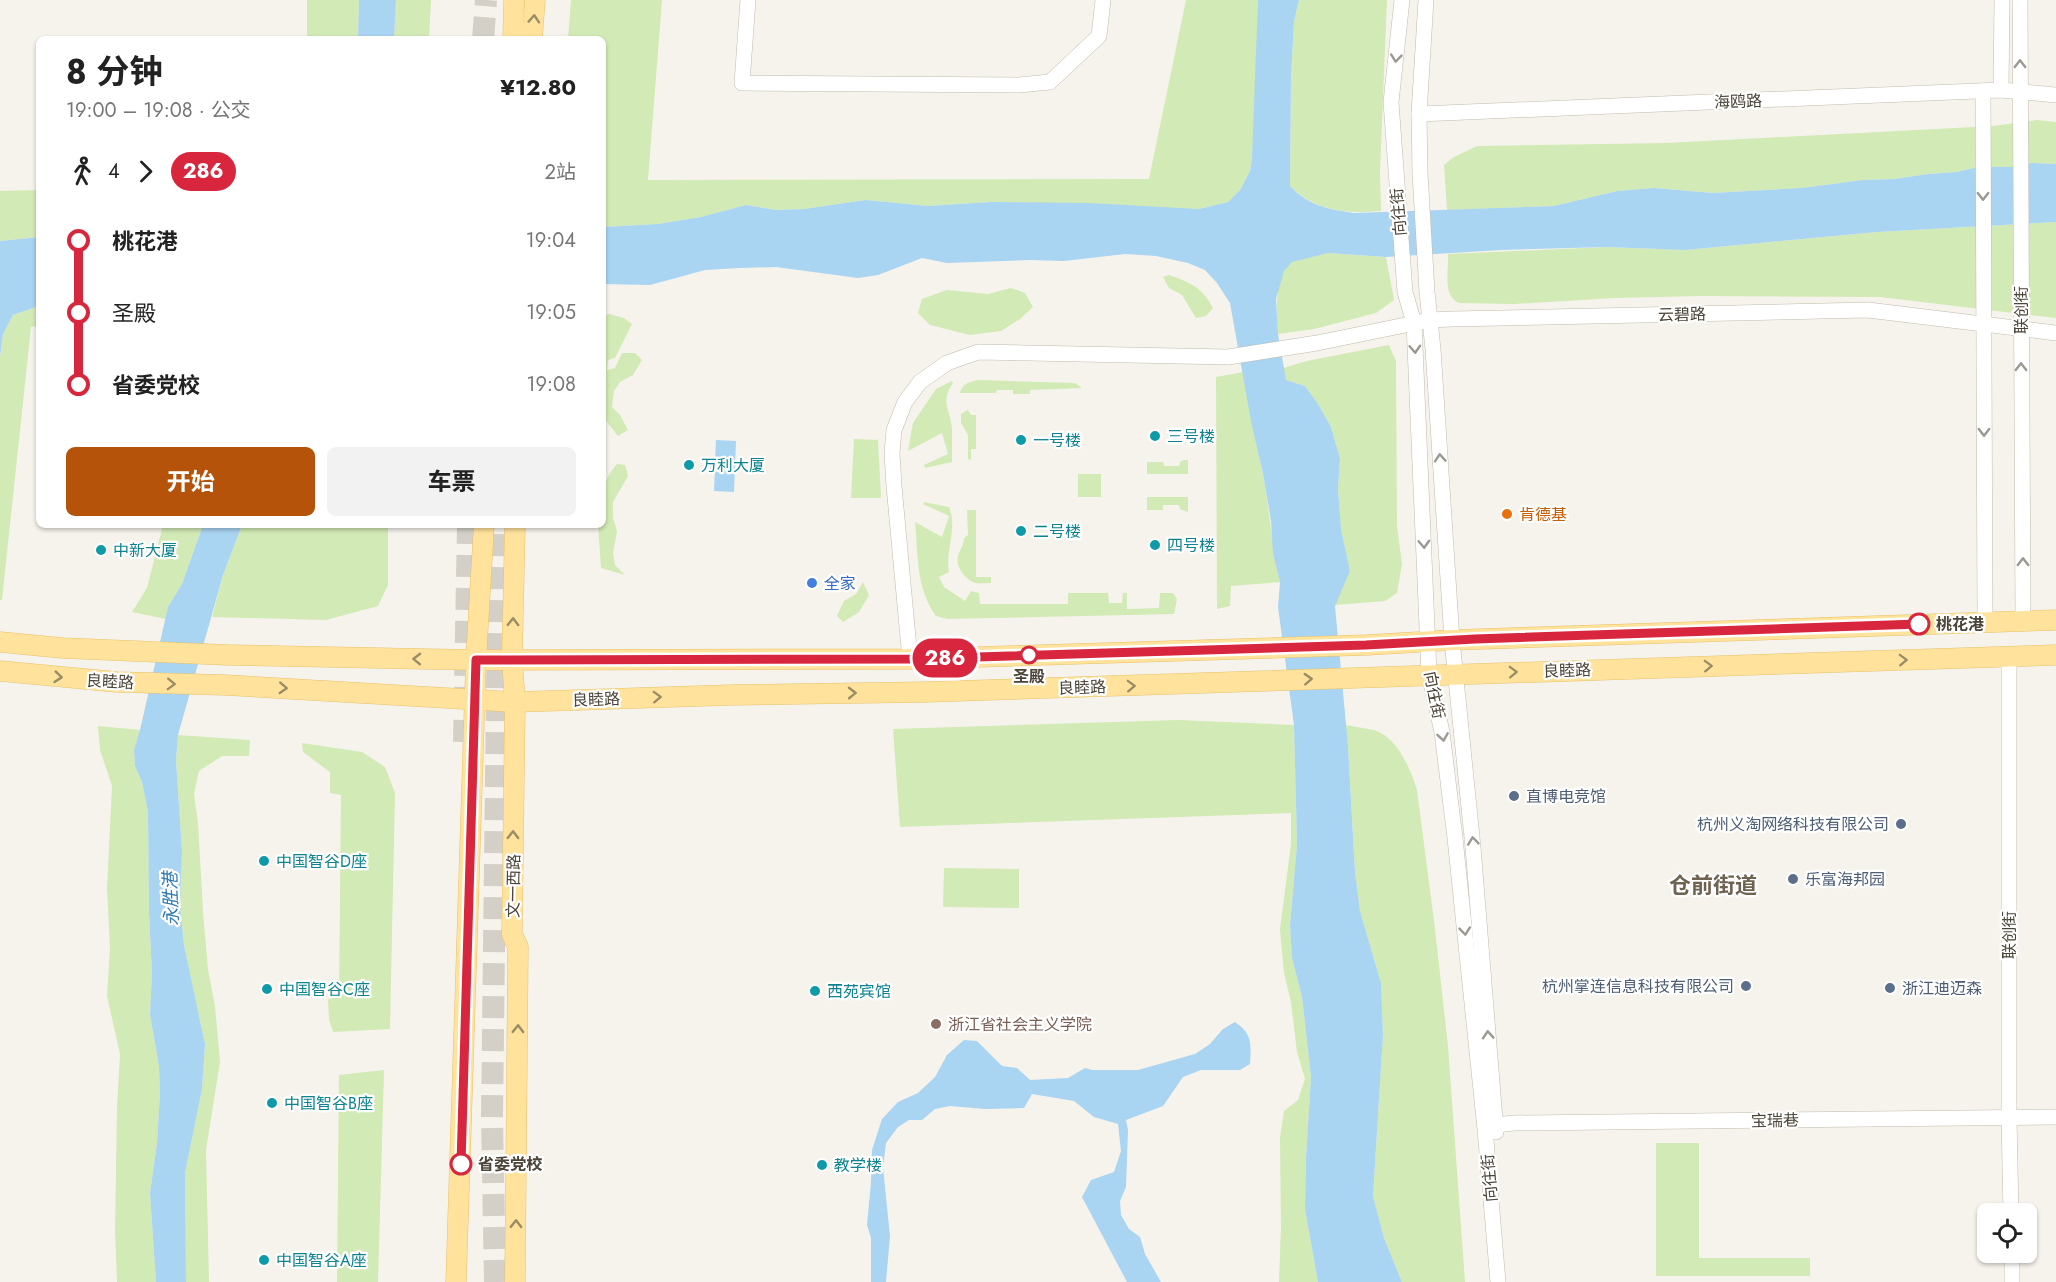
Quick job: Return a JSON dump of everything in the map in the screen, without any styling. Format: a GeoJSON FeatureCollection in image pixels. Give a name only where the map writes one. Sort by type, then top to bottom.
{"type":"FeatureCollection","features":[{"type":"Feature","properties":{"kind":"main road"},"geometry":{"type":"LineString","coordinates":[[513,36],[514,0]]}},
{"type":"Feature","properties":{"kind":"main road"},"geometry":{"type":"LineString","coordinates":[[532,36],[535,0]]}},
{"type":"Feature","properties":{"kind":"main road"},"geometry":{"type":"LineString","coordinates":[[456,1282],[474,698],[484,528]]}},
{"type":"Feature","properties":{"kind":"main road","name":"文一西路"},"geometry":{"type":"LineString","coordinates":[[515,528],[512,659],[515,702],[512,934],[518,947],[515,1282]]}},
{"type":"Feature","properties":{"kind":"main road","name":"良睦路"},"geometry":{"type":"LineString","coordinates":[[0,642],[125,651],[229,655],[476,660],[910,659],[2056,620]]}},
{"type":"Feature","properties":{"kind":"main road","name":"良睦路"},"geometry":{"type":"LineString","coordinates":[[0,671],[117,682],[225,685],[515,702],[731,695],[939,692],[2056,655]]}},
{"type":"Feature","properties":{"kind":"street"},"geometry":{"type":"LineString","coordinates":[[748,0],[742,83],[1008,85],[1050,82],[1099,36],[1103,0]]}},
{"type":"Feature","properties":{"kind":"street","name":"向往街"},"geometry":{"type":"LineString","coordinates":[[1402,0],[1391,102],[1405,292],[1414,323],[1429,674],[1442,732],[1455,838],[1485,1129],[1498,1282]]}},
{"type":"Feature","properties":{"kind":"street","name":"向往街"},"geometry":{"type":"LineString","coordinates":[[1426,0],[1419,114],[1427,292],[1452,640],[1473,847],[1507,1282]]}},
{"type":"Feature","properties":{"kind":"street"},"geometry":{"type":"LineString","coordinates":[[2001,90],[2002,0]]}},
{"type":"Feature","properties":{"kind":"street","name":"联创街"},"geometry":{"type":"LineString","coordinates":[[2020,0],[2023,621]]}},
{"type":"Feature","properties":{"kind":"street","name":"海鸥路"},"geometry":{"type":"LineString","coordinates":[[1419,114],[2001,90],[2056,95]]}},
{"type":"Feature","properties":{"kind":"street"},"geometry":{"type":"LineString","coordinates":[[1983,91],[1985,622]]}},
{"type":"Feature","properties":{"kind":"street","name":"云碧路"},"geometry":{"type":"LineString","coordinates":[[910,659],[892,453],[894,430],[905,402],[920,382],[947,363],[978,352],[1228,357],[1309,344],[1430,320],[1868,310],[2056,333]]}},
{"type":"Feature","properties":{"kind":"street","name":"联创街"},"geometry":{"type":"LineString","coordinates":[[2009,656],[2011,1203]]}},
{"type":"Feature","properties":{"kind":"street","name":"宝瑞巷"},"geometry":{"type":"LineString","coordinates":[[1495,1125],[2056,1117]]}},
{"type":"Feature","properties":{"kind":"street"},"geometry":{"type":"LineString","coordinates":[[2012,1263],[2012,1282]]}},
{"type":"Feature","properties":{"kind":"green space"},"geometry":{"type":"Polygon","coordinates":[[[307,0],[359,0],[358,36],[307,36],[307,0]]]}},
{"type":"Feature","properties":{"kind":"green space"},"geometry":{"type":"Polygon","coordinates":[[[396,0],[431,0],[429,36],[394,36],[396,0]]]}},
{"type":"Feature","properties":{"kind":"green space"},"geometry":{"type":"Polygon","coordinates":[[[571,0],[662,0],[648,180],[1149,179],[1186,0],[1258,0],[1255,131],[1250,171],[1240,190],[1228,202],[1199,209],[991,202],[928,206],[866,200],[804,209],[776,210],[746,205],[701,217],[658,224],[606,227],[606,36],[568,36],[571,0]]]}},
{"type":"Feature","properties":{"kind":"green space"},"geometry":{"type":"Polygon","coordinates":[[[1299,0],[1387,0],[1380,171],[1381,211],[1344,211],[1321,206],[1290,186],[1291,76],[1294,21],[1299,0]]]}},
{"type":"Feature","properties":{"kind":"green space"},"geometry":{"type":"Polygon","coordinates":[[[2037,120],[2056,122],[2056,164],[2031,163],[2010,167],[1978,167],[1957,172],[1801,188],[1713,193],[1654,188],[1617,191],[1554,206],[1447,210],[1444,165],[1454,157],[1477,146],[1666,143],[1993,126],[2037,120]]]}},
{"type":"Feature","properties":{"kind":"green space"},"geometry":{"type":"Polygon","coordinates":[[[36,190],[36,237],[0,241],[0,191],[36,190]]]}},
{"type":"Feature","properties":{"kind":"green space"},"geometry":{"type":"Polygon","coordinates":[[[2056,222],[2056,318],[1880,297],[1700,296],[1514,304],[1459,303],[1450,295],[1447,282],[1448,254],[1606,247],[1685,250],[1877,232],[2056,222]]]}},
{"type":"Feature","properties":{"kind":"green space"},"geometry":{"type":"Polygon","coordinates":[[[1328,253],[1386,257],[1394,300],[1376,313],[1314,329],[1278,334],[1279,285],[1286,268],[1294,261],[1328,253]]]}},
{"type":"Feature","properties":{"kind":"green space"},"geometry":{"type":"Polygon","coordinates":[[[1169,275],[1190,283],[1205,295],[1213,308],[1206,316],[1196,318],[1182,295],[1169,288],[1163,277],[1169,275]]]}},
{"type":"Feature","properties":{"kind":"green space"},"geometry":{"type":"Polygon","coordinates":[[[1011,288],[1025,293],[1033,307],[1001,331],[970,335],[930,325],[918,313],[922,299],[947,290],[988,294],[1011,288]]]}},
{"type":"Feature","properties":{"kind":"green space"},"geometry":{"type":"Polygon","coordinates":[[[36,307],[36,326],[31,327],[2,600],[0,600],[0,357],[3,334],[13,315],[36,307]]]}},
{"type":"Feature","properties":{"kind":"green space"},"geometry":{"type":"Polygon","coordinates":[[[606,315],[624,318],[632,324],[615,358],[608,360],[607,370],[615,368],[622,353],[635,353],[642,360],[633,375],[620,382],[614,391],[612,407],[620,415],[628,430],[618,436],[606,421],[606,315]]]}},
{"type":"Feature","properties":{"kind":"green space"},"geometry":{"type":"Polygon","coordinates":[[[1389,345],[1396,361],[1397,526],[1402,564],[1397,593],[1385,601],[1335,605],[1350,571],[1341,529],[1338,489],[1340,458],[1331,427],[1318,404],[1305,386],[1286,380],[1283,368],[1389,345]]]}},
{"type":"Feature","properties":{"kind":"green space"},"geometry":{"type":"Polygon","coordinates":[[[1243,372],[1265,486],[1280,582],[1231,586],[1230,606],[1217,609],[1216,377],[1243,372]]]}},
{"type":"Feature","properties":{"kind":"green space"},"geometry":{"type":"Polygon","coordinates":[[[979,380],[1075,383],[1081,388],[1030,390],[1030,394],[1013,394],[1013,390],[997,390],[996,393],[960,393],[967,384],[979,380]]]}},
{"type":"Feature","properties":{"kind":"green space"},"geometry":{"type":"Polygon","coordinates":[[[952,381],[946,400],[952,428],[952,462],[925,468],[924,465],[948,454],[942,433],[908,451],[913,423],[936,389],[952,381]]]}},
{"type":"Feature","properties":{"kind":"green space"},"geometry":{"type":"Polygon","coordinates":[[[968,410],[971,415],[976,415],[976,449],[971,449],[971,460],[968,459],[968,435],[961,423],[961,414],[968,410]]]}},
{"type":"Feature","properties":{"kind":"green space"},"geometry":{"type":"Polygon","coordinates":[[[854,439],[878,440],[881,498],[851,498],[854,439]]]}},
{"type":"Feature","properties":{"kind":"green space"},"geometry":{"type":"Polygon","coordinates":[[[1184,460],[1188,460],[1188,474],[1147,474],[1147,462],[1163,462],[1164,466],[1179,466],[1184,460]]]}},
{"type":"Feature","properties":{"kind":"green space"},"geometry":{"type":"Polygon","coordinates":[[[617,464],[625,465],[628,476],[613,502],[613,518],[617,531],[613,553],[615,565],[625,575],[601,568],[598,528],[606,528],[606,482],[617,464]]]}},
{"type":"Feature","properties":{"kind":"green space"},"geometry":{"type":"Polygon","coordinates":[[[1078,474],[1101,474],[1101,497],[1078,497],[1078,474]]]}},
{"type":"Feature","properties":{"kind":"green space"},"geometry":{"type":"Polygon","coordinates":[[[1147,497],[1188,497],[1188,512],[1180,509],[1179,505],[1163,505],[1163,510],[1147,510],[1147,497]]]}},
{"type":"Feature","properties":{"kind":"green space"},"geometry":{"type":"Polygon","coordinates":[[[924,502],[949,507],[952,531],[949,572],[939,577],[944,587],[965,601],[971,591],[979,593],[980,604],[1068,604],[1068,593],[1108,593],[1109,603],[1122,603],[1123,593],[1127,593],[1127,609],[1159,608],[1160,593],[1173,593],[1177,599],[1174,614],[947,619],[936,616],[929,605],[921,583],[915,522],[942,537],[949,516],[923,504],[924,502]]]}},
{"type":"Feature","properties":{"kind":"green space"},"geometry":{"type":"Polygon","coordinates":[[[967,510],[976,510],[976,577],[991,577],[991,583],[972,582],[958,564],[964,538],[968,535],[967,510]]]}},
{"type":"Feature","properties":{"kind":"green space"},"geometry":{"type":"Polygon","coordinates":[[[162,528],[202,528],[182,584],[168,607],[166,619],[132,612],[147,588],[162,528]]]}},
{"type":"Feature","properties":{"kind":"green space"},"geometry":{"type":"Polygon","coordinates":[[[241,528],[388,528],[388,585],[378,606],[326,620],[212,617],[223,575],[241,528]]]}},
{"type":"Feature","properties":{"kind":"green space"},"geometry":{"type":"Polygon","coordinates":[[[863,582],[869,595],[859,612],[843,622],[837,616],[844,601],[856,594],[863,582]]]}},
{"type":"Feature","properties":{"kind":"green space"},"geometry":{"type":"Polygon","coordinates":[[[1178,720],[1294,725],[1297,845],[1290,925],[1292,958],[1302,997],[1311,1077],[1305,1209],[1318,1282],[1279,1282],[1280,1138],[1284,1111],[1298,1100],[1305,1079],[1297,1052],[1291,1002],[1284,973],[1280,929],[1291,844],[1291,813],[900,827],[893,729],[1178,720]]]}},
{"type":"Feature","properties":{"kind":"green space"},"geometry":{"type":"Polygon","coordinates":[[[1345,725],[1374,730],[1390,740],[1407,763],[1417,790],[1448,1046],[1465,1282],[1402,1282],[1384,1238],[1373,1196],[1383,1035],[1381,983],[1360,911],[1355,872],[1345,725]]]}},
{"type":"Feature","properties":{"kind":"green space"},"geometry":{"type":"Polygon","coordinates":[[[98,726],[140,730],[134,750],[135,766],[142,782],[148,812],[152,973],[150,1015],[159,1066],[160,1093],[157,1143],[150,1193],[156,1282],[117,1282],[115,1229],[120,1054],[107,996],[110,947],[107,889],[112,786],[100,750],[98,726]]]}},
{"type":"Feature","properties":{"kind":"green space"},"geometry":{"type":"Polygon","coordinates":[[[178,735],[250,740],[249,756],[222,756],[199,771],[194,794],[208,970],[215,1006],[220,1062],[206,1150],[209,1282],[186,1282],[185,1173],[202,1089],[205,1044],[184,945],[180,906],[182,851],[176,760],[178,735]]]}},
{"type":"Feature","properties":{"kind":"green space"},"geometry":{"type":"Polygon","coordinates":[[[302,743],[362,752],[385,767],[395,793],[390,1029],[333,1032],[329,1019],[328,999],[339,996],[341,795],[330,793],[330,772],[303,752],[302,743]]]}},
{"type":"Feature","properties":{"kind":"green space"},"geometry":{"type":"Polygon","coordinates":[[[944,868],[1019,869],[1019,908],[943,907],[944,868]]]}},
{"type":"Feature","properties":{"kind":"green space"},"geometry":{"type":"Polygon","coordinates":[[[384,1070],[378,1282],[337,1282],[339,1075],[384,1070]]]}},
{"type":"Feature","properties":{"kind":"green space"},"geometry":{"type":"Polygon","coordinates":[[[1656,1143],[1699,1143],[1699,1258],[1810,1258],[1810,1276],[1656,1276],[1656,1143]]]}},
{"type":"Feature","properties":{"kind":"water"},"geometry":{"type":"Polygon","coordinates":[[[359,0],[396,0],[394,36],[358,36],[359,0]]]}},
{"type":"Feature","properties":{"kind":"water"},"geometry":{"type":"Polygon","coordinates":[[[1258,0],[1299,0],[1294,21],[1291,76],[1290,186],[1304,198],[1319,206],[1336,210],[1354,213],[1554,206],[1617,191],[1654,188],[1713,193],[1801,188],[1957,172],[1978,167],[2010,167],[2031,163],[2056,164],[2056,222],[1877,232],[1685,250],[1606,247],[1386,257],[1328,253],[1292,262],[1284,271],[1276,299],[1278,334],[1286,380],[1305,386],[1318,404],[1331,427],[1340,458],[1338,489],[1341,529],[1350,571],[1335,606],[1348,746],[1355,872],[1360,911],[1381,983],[1383,1035],[1373,1196],[1384,1238],[1402,1282],[1318,1282],[1305,1209],[1311,1077],[1302,997],[1292,958],[1290,925],[1297,845],[1294,725],[1278,607],[1280,582],[1273,553],[1271,521],[1263,474],[1230,303],[1217,283],[1205,270],[1188,263],[1156,256],[1125,254],[1064,261],[947,263],[922,258],[878,275],[858,278],[776,267],[705,270],[650,285],[606,284],[606,227],[658,224],[701,217],[746,205],[776,210],[804,209],[866,200],[928,206],[991,202],[1088,203],[1199,209],[1228,202],[1240,190],[1250,171],[1258,0]]]}},
{"type":"Feature","properties":{"kind":"water"},"geometry":{"type":"Polygon","coordinates":[[[36,237],[36,307],[13,315],[3,334],[0,357],[0,241],[36,237]]]}},
{"type":"Feature","properties":{"kind":"water"},"geometry":{"type":"Polygon","coordinates":[[[716,440],[736,441],[734,492],[714,491],[715,470],[710,470],[710,461],[715,461],[716,440]]]}},
{"type":"Feature","properties":{"kind":"water","name":"永胜港"},"geometry":{"type":"Polygon","coordinates":[[[202,528],[241,528],[223,575],[178,735],[176,760],[182,851],[180,906],[184,945],[205,1044],[202,1089],[185,1173],[186,1282],[156,1282],[150,1193],[157,1143],[159,1066],[150,1015],[152,973],[148,812],[142,782],[135,766],[134,750],[168,607],[182,584],[202,528]]]}},
{"type":"Feature","properties":{"kind":"water"},"geometry":{"type":"Polygon","coordinates":[[[1235,1022],[1241,1026],[1250,1040],[1250,1064],[1240,1070],[1201,1070],[1183,1077],[1163,1106],[1126,1120],[1128,1130],[1126,1187],[1120,1201],[1121,1215],[1129,1229],[1140,1237],[1145,1254],[1161,1282],[1127,1282],[1082,1197],[1091,1180],[1114,1172],[1121,1151],[1118,1124],[1094,1117],[1074,1101],[1032,1094],[1024,1108],[985,1109],[950,1106],[935,1109],[922,1120],[909,1120],[898,1127],[886,1143],[883,1168],[890,1236],[886,1282],[871,1282],[871,1238],[867,1225],[872,1150],[882,1119],[898,1102],[918,1093],[935,1077],[947,1055],[964,1040],[977,1041],[1002,1066],[1017,1068],[1030,1080],[1068,1078],[1085,1068],[1138,1070],[1195,1054],[1210,1044],[1223,1029],[1235,1022]]]}},
{"type":"Feature","properties":{"kind":"tunnel"},"geometry":{"type":"LineString","coordinates":[[483,36],[486,0]]}},
{"type":"Feature","properties":{"kind":"tunnel"},"geometry":{"type":"LineString","coordinates":[[464,742],[468,528]]}},
{"type":"Feature","properties":{"kind":"tunnel"},"geometry":{"type":"LineString","coordinates":[[495,1282],[492,1118],[499,528]]}},
{"type":"Feature","properties":{"kind":"bus line","name":"286"},"geometry":{"type":"LineString","coordinates":[[461,1164],[476,660],[910,659],[1366,645],[1475,639],[1919,624]]}},
{"type":"Feature","properties":{"kind":"place","name":"三号楼"},"geometry":{"type":"Point","coordinates":[1155,436]}},
{"type":"Feature","properties":{"kind":"place","name":"一号楼"},"geometry":{"type":"Point","coordinates":[1021,440]}},
{"type":"Feature","properties":{"kind":"place","name":"万利大厦"},"geometry":{"type":"Point","coordinates":[689,465]}},
{"type":"Feature","properties":{"kind":"place","name":"肯德基"},"geometry":{"type":"Point","coordinates":[1507,514]}},
{"type":"Feature","properties":{"kind":"place","name":"二号楼"},"geometry":{"type":"Point","coordinates":[1021,531]}},
{"type":"Feature","properties":{"kind":"place","name":"四号楼"},"geometry":{"type":"Point","coordinates":[1155,545]}},
{"type":"Feature","properties":{"kind":"place","name":"中新大厦"},"geometry":{"type":"Point","coordinates":[101,550]}},
{"type":"Feature","properties":{"kind":"place","name":"全家"},"geometry":{"type":"Point","coordinates":[812,583]}},
{"type":"Feature","properties":{"kind":"place","name":"桃花港"},"geometry":{"type":"Point","coordinates":[1919,624]}},
{"type":"Feature","properties":{"kind":"place","name":"圣殿"},"geometry":{"type":"Point","coordinates":[1029,655]}},
{"type":"Feature","properties":{"kind":"place","name":"直博电竞馆"},"geometry":{"type":"Point","coordinates":[1514,796]}},
{"type":"Feature","properties":{"kind":"place","name":"杭州义淘网络科技有限公司"},"geometry":{"type":"Point","coordinates":[1901,824]}},
{"type":"Feature","properties":{"kind":"place","name":"中国智谷D座"},"geometry":{"type":"Point","coordinates":[264,861]}},
{"type":"Feature","properties":{"kind":"place","name":"乐富海邦园"},"geometry":{"type":"Point","coordinates":[1793,879]}},
{"type":"Feature","properties":{"kind":"place","name":"杭州掌连信息科技有限公司"},"geometry":{"type":"Point","coordinates":[1746,986]}},
{"type":"Feature","properties":{"kind":"place","name":"浙江迪迈森"},"geometry":{"type":"Point","coordinates":[1890,988]}},
{"type":"Feature","properties":{"kind":"place","name":"中国智谷C座"},"geometry":{"type":"Point","coordinates":[267,989]}},
{"type":"Feature","properties":{"kind":"place","name":"西苑宾馆"},"geometry":{"type":"Point","coordinates":[815,991]}},
{"type":"Feature","properties":{"kind":"place","name":"浙江省社会主义学院"},"geometry":{"type":"Point","coordinates":[936,1024]}},
{"type":"Feature","properties":{"kind":"place","name":"中国智谷B座"},"geometry":{"type":"Point","coordinates":[272,1103]}},
{"type":"Feature","properties":{"kind":"place","name":"省委党校"},"geometry":{"type":"Point","coordinates":[461,1164]}},
{"type":"Feature","properties":{"kind":"place","name":"教学楼"},"geometry":{"type":"Point","coordinates":[822,1165]}},
{"type":"Feature","properties":{"kind":"place","name":"中国智谷A座"},"geometry":{"type":"Point","coordinates":[264,1260]}},
{"type":"Feature","properties":{"kind":"district","name":"仓前街道"},"geometry":{"type":"Point","coordinates":[1713,885]}}]}
